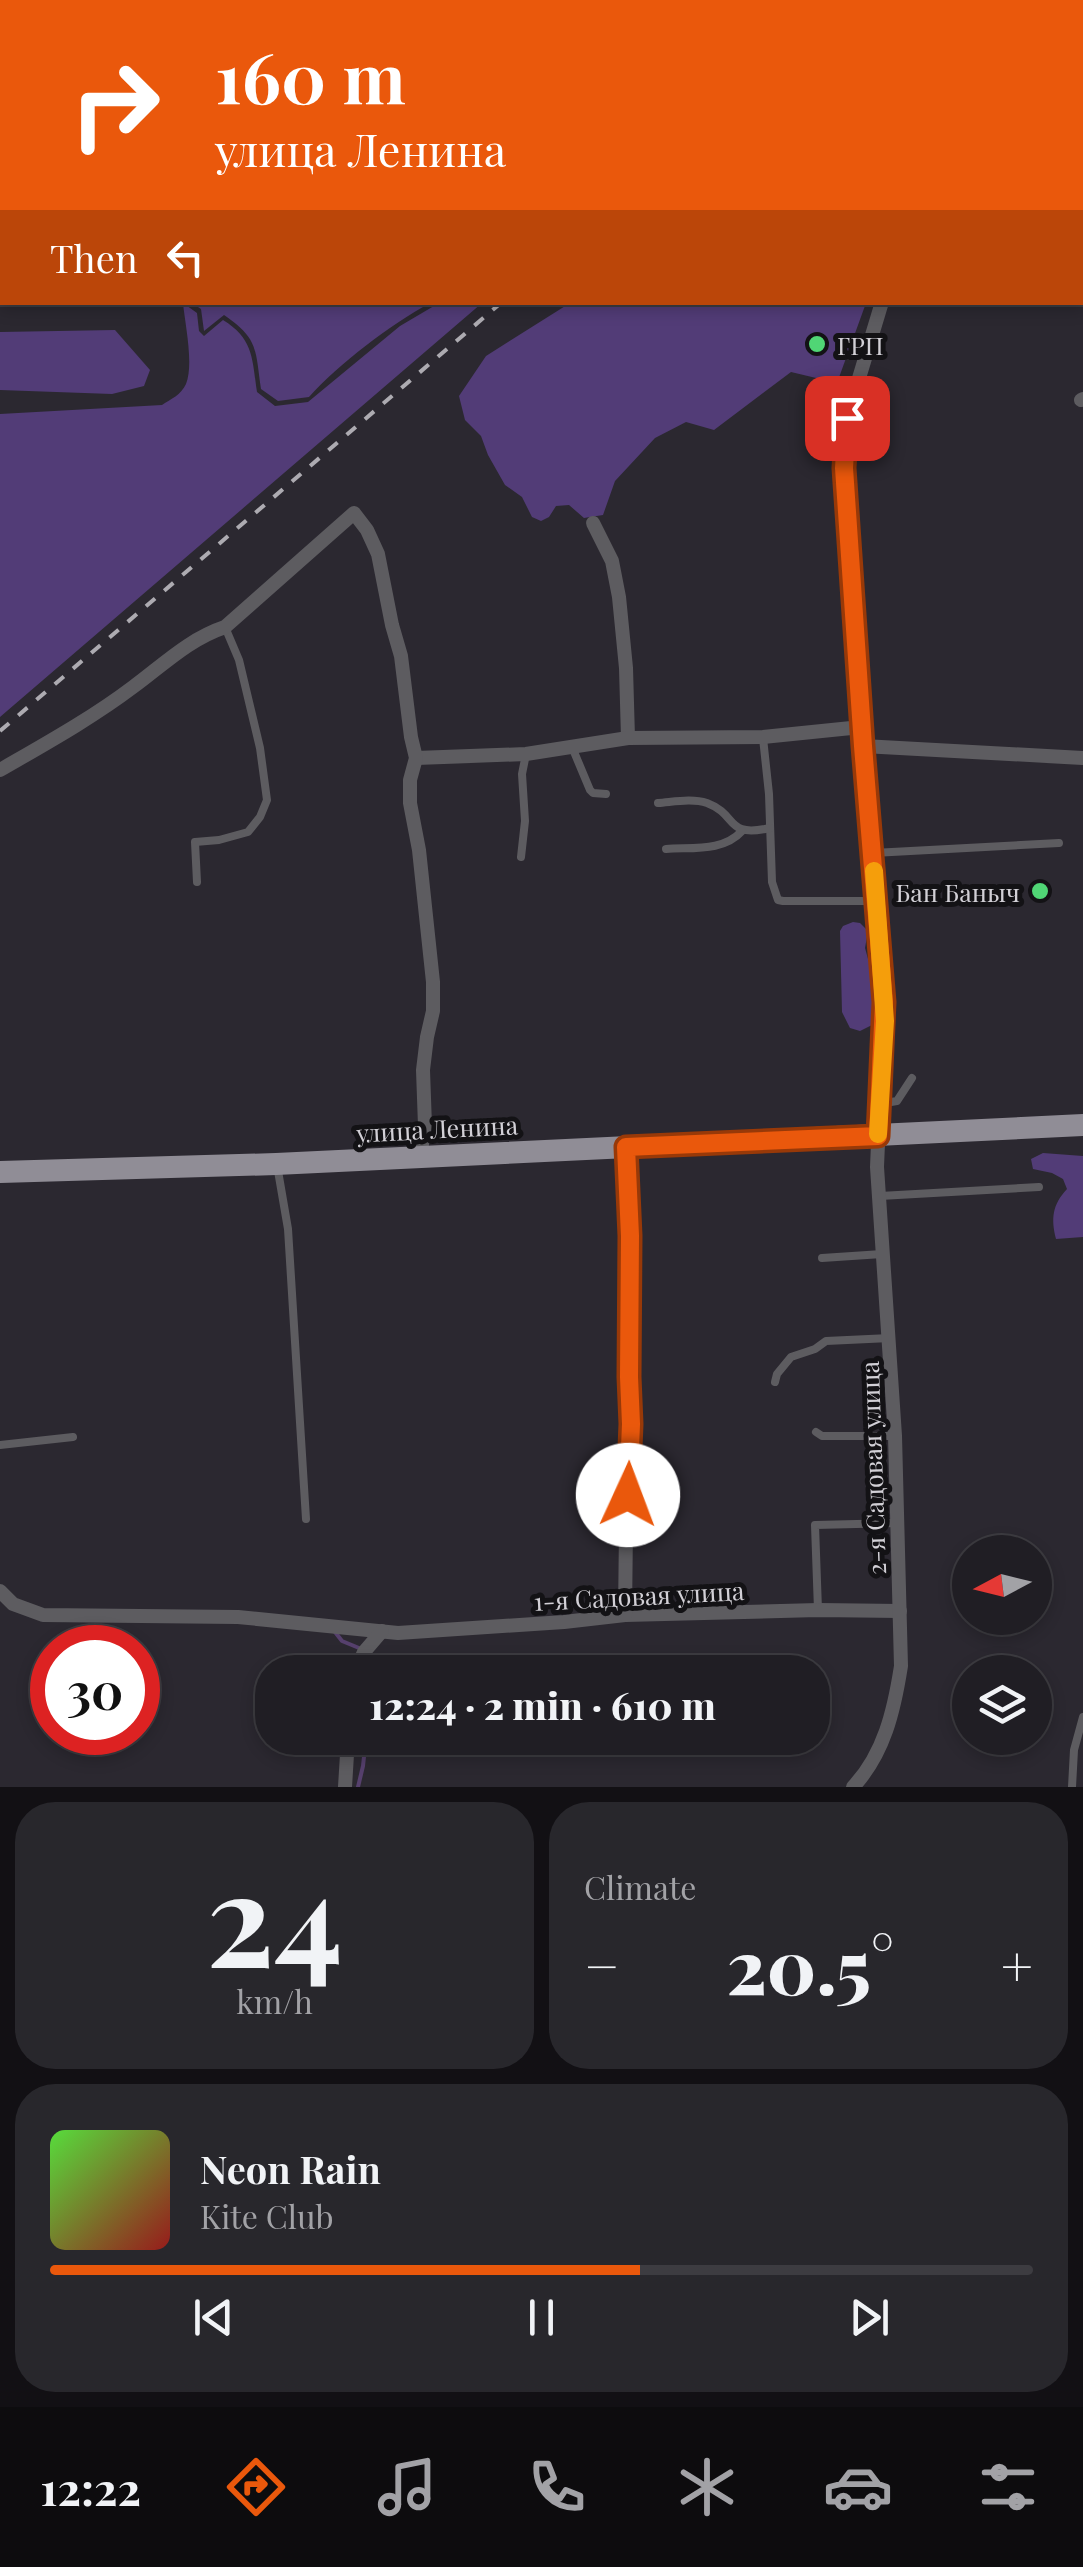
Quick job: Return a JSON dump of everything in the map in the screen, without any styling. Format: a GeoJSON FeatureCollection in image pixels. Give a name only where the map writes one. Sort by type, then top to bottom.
{"type":"FeatureCollection","features":[{"type":"Feature","properties":{"kind":"main road","name":"улица Ленина"},"geometry":{"type":"LineString","coordinates":[[0,1172],[276,1164],[1083,1125]]}},
{"type":"Feature","properties":{"kind":"street","name":"2-я Садовая улица"},"geometry":{"type":"LineString","coordinates":[[853,1787],[879,1752],[901,1666],[895,1436],[878,1136],[885,1021],[844,468],[847,418],[881,305]]}},
{"type":"Feature","properties":{"kind":"street"},"geometry":{"type":"LineString","coordinates":[[0,770],[133,688],[170,657],[224,627],[354,513],[378,554],[401,656],[416,758],[410,780],[410,803],[419,850],[434,1012],[423,1070],[425,1126],[420,1156]]}},
{"type":"Feature","properties":{"kind":"street"},"geometry":{"type":"LineString","coordinates":[[593,523],[612,561],[619,597],[628,738]]}},
{"type":"Feature","properties":{"kind":"street"},"geometry":{"type":"LineString","coordinates":[[416,758],[526,754],[628,738],[763,736],[862,728]]}},
{"type":"Feature","properties":{"kind":"street"},"geometry":{"type":"LineString","coordinates":[[863,746],[1083,758]]}},
{"type":"Feature","properties":{"kind":"street"},"geometry":{"type":"LineString","coordinates":[[625,1615],[631,1424],[626,1147]]}},
{"type":"Feature","properties":{"kind":"street","name":"1-я Садовая улица"},"geometry":{"type":"LineString","coordinates":[[0,1591],[13,1604],[42,1615],[238,1617],[398,1632],[625,1615],[900,1611]]}},
{"type":"Feature","properties":{"kind":"street"},"geometry":{"type":"LineString","coordinates":[[363,1655],[382,1631]]}},
{"type":"Feature","properties":{"kind":"street"},"geometry":{"type":"LineString","coordinates":[[346,1787],[347,1755]]}},
{"type":"Feature","properties":{"kind":"lane"},"geometry":{"type":"LineString","coordinates":[[198,882],[195,842],[248,832],[267,800],[260,748],[239,660],[224,627]]}},
{"type":"Feature","properties":{"kind":"lane"},"geometry":{"type":"LineString","coordinates":[[763,736],[772,882],[778,900],[875,901]]}},
{"type":"Feature","properties":{"kind":"lane"},"geometry":{"type":"LineString","coordinates":[[572,747],[590,790],[593,794],[606,794]]}},
{"type":"Feature","properties":{"kind":"lane"},"geometry":{"type":"LineString","coordinates":[[522,856],[526,822],[522,774],[526,754]]}},
{"type":"Feature","properties":{"kind":"lane"},"geometry":{"type":"LineString","coordinates":[[658,802],[703,802],[742,831],[770,828]]}},
{"type":"Feature","properties":{"kind":"lane"},"geometry":{"type":"LineString","coordinates":[[666,849],[722,845],[742,831]]}},
{"type":"Feature","properties":{"kind":"lane"},"geometry":{"type":"LineString","coordinates":[[873,853],[1059,843]]}},
{"type":"Feature","properties":{"kind":"lane"},"geometry":{"type":"LineString","coordinates":[[879,1104],[897,1101],[912,1078]]}},
{"type":"Feature","properties":{"kind":"lane"},"geometry":{"type":"LineString","coordinates":[[276,1164],[288,1229],[306,1519]]}},
{"type":"Feature","properties":{"kind":"lane"},"geometry":{"type":"LineString","coordinates":[[880,1196],[1039,1187]]}},
{"type":"Feature","properties":{"kind":"lane"},"geometry":{"type":"LineString","coordinates":[[822,1258],[884,1254]]}},
{"type":"Feature","properties":{"kind":"lane"},"geometry":{"type":"LineString","coordinates":[[776,1382],[777,1374],[791,1357],[826,1341],[890,1338]]}},
{"type":"Feature","properties":{"kind":"lane"},"geometry":{"type":"LineString","coordinates":[[816,1432],[822,1436],[895,1436]]}},
{"type":"Feature","properties":{"kind":"lane"},"geometry":{"type":"LineString","coordinates":[[0,1445],[73,1437]]}},
{"type":"Feature","properties":{"kind":"lane"},"geometry":{"type":"LineString","coordinates":[[818,1610],[815,1525],[898,1523]]}},
{"type":"Feature","properties":{"kind":"lane"},"geometry":{"type":"LineString","coordinates":[[1072,1787],[1074,1750],[1083,1717]]}},
{"type":"Feature","properties":{"kind":"shaded area"},"geometry":{"type":"Polygon","coordinates":[[[183,305],[197,313],[199,331],[204,336],[223,320],[241,335],[250,351],[257,392],[275,406],[308,402],[400,326],[436,305],[480,305],[0,717],[0,414],[162,405],[186,384],[189,355],[183,305]]]}},
{"type":"Feature","properties":{"kind":"shaded area"},"geometry":{"type":"Polygon","coordinates":[[[195,305],[427,305],[366,346],[309,397],[278,401],[261,389],[250,338],[224,315],[204,331],[201,309],[195,305]]]}},
{"type":"Feature","properties":{"kind":"shaded area"},"geometry":{"type":"Polygon","coordinates":[[[567,305],[865,305],[837,383],[791,372],[714,430],[686,422],[655,438],[615,481],[603,515],[584,518],[569,505],[556,506],[541,521],[532,517],[522,497],[505,485],[481,436],[465,420],[459,396],[486,356],[567,305]]]}},
{"type":"Feature","properties":{"kind":"shaded area"},"geometry":{"type":"Polygon","coordinates":[[[115,330],[150,370],[144,386],[112,394],[0,390],[0,332],[115,330]]]}},
{"type":"Feature","properties":{"kind":"shaded area"},"geometry":{"type":"Polygon","coordinates":[[[853,922],[868,931],[865,948],[875,1013],[872,1025],[860,1031],[850,1028],[842,1012],[840,931],[853,922]]]}},
{"type":"Feature","properties":{"kind":"shaded area"},"geometry":{"type":"Polygon","coordinates":[[[1043,1153],[1083,1156],[1083,1237],[1056,1239],[1054,1212],[1067,1189],[1063,1179],[1033,1169],[1031,1159],[1043,1153]]]}},
{"type":"Feature","properties":{"kind":"waterway"},"geometry":{"type":"LineString","coordinates":[[335,1632],[342,1641],[359,1648]]}},
{"type":"Feature","properties":{"kind":"waterway"},"geometry":{"type":"LineString","coordinates":[[358,1787],[364,1755]]}},
{"type":"Feature","properties":{"kind":"railway"},"geometry":{"type":"LineString","coordinates":[[0,731],[498,305]]}},
{"type":"Feature","properties":{"kind":"slow traffic"},"geometry":{"type":"LineString","coordinates":[[874,871],[885,1021],[878,1134]]}},
{"type":"Feature","properties":{"kind":"place","name":"ГРП"},"geometry":{"type":"Point","coordinates":[817,344]}},
{"type":"Feature","properties":{"kind":"place","name":"Бан Баныч"},"geometry":{"type":"Point","coordinates":[1040,891]}},
{"type":"Feature","properties":{"kind":"route"},"geometry":{"type":"LineString","coordinates":[[628,1495],[630,1236],[626,1147],[878,1136],[885,1021],[844,468],[847,418]]}}]}
